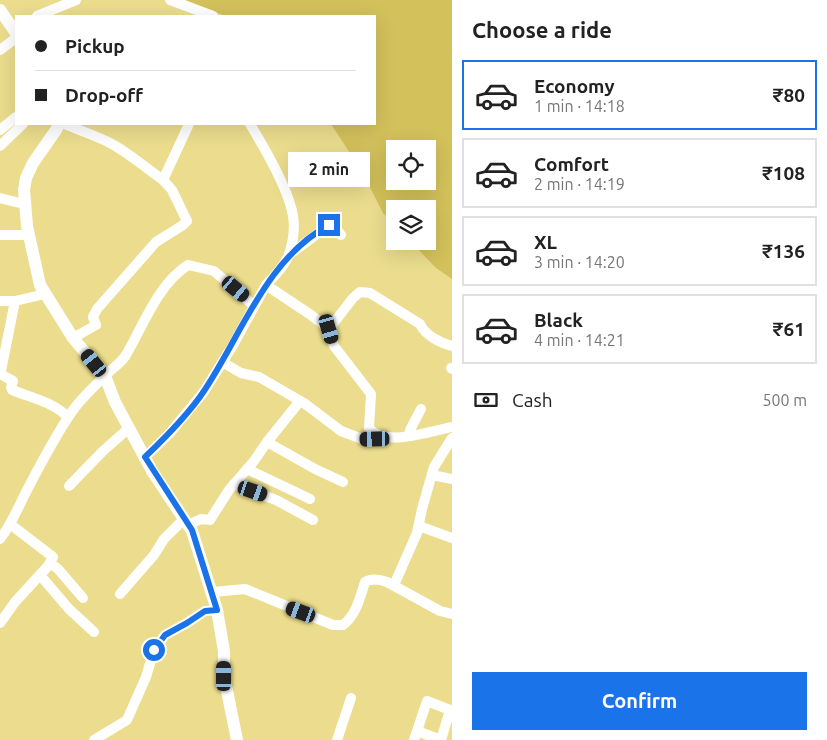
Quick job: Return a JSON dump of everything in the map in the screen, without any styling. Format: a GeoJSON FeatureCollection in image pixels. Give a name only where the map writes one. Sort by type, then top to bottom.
{"type":"FeatureCollection","features":[{"type":"Feature","properties":{"kind":"main road"},"geometry":{"type":"LineString","coordinates":[[0,10],[15,27]]}},
{"type":"Feature","properties":{"kind":"main road"},"geometry":{"type":"LineString","coordinates":[[58,125],[39,153],[26,178],[24,204],[40,285],[73,338],[105,376],[115,402],[145,457],[192,530],[213,592],[217,610],[224,651],[224,676],[237,740]]}},
{"type":"Feature","properties":{"kind":"street"},"geometry":{"type":"LineString","coordinates":[[39,15],[76,0]]}},
{"type":"Feature","properties":{"kind":"street"},"geometry":{"type":"LineString","coordinates":[[170,0],[210,15]]}},
{"type":"Feature","properties":{"kind":"street"},"geometry":{"type":"LineString","coordinates":[[0,50],[15,39]]}},
{"type":"Feature","properties":{"kind":"street"},"geometry":{"type":"LineString","coordinates":[[0,130],[15,118]]}},
{"type":"Feature","properties":{"kind":"street"},"geometry":{"type":"LineString","coordinates":[[0,146],[22,125]]}},
{"type":"Feature","properties":{"kind":"street"},"geometry":{"type":"LineString","coordinates":[[68,125],[114,145],[132,156],[163,180],[172,190],[187,221],[156,242],[97,309],[94,317],[96,325],[73,338]]}},
{"type":"Feature","properties":{"kind":"street"},"geometry":{"type":"LineString","coordinates":[[163,180],[189,125]]}},
{"type":"Feature","properties":{"kind":"street"},"geometry":{"type":"LineString","coordinates":[[145,457],[169,434],[203,393],[266,285],[284,264],[289,255],[294,226],[291,207],[263,145],[251,125]]}},
{"type":"Feature","properties":{"kind":"street"},"geometry":{"type":"LineString","coordinates":[[0,198],[24,204]]}},
{"type":"Feature","properties":{"kind":"street"},"geometry":{"type":"LineString","coordinates":[[289,255],[329,225],[332,224],[341,235]]}},
{"type":"Feature","properties":{"kind":"street"},"geometry":{"type":"LineString","coordinates":[[0,235],[29,235]]}},
{"type":"Feature","properties":{"kind":"street"},"geometry":{"type":"LineString","coordinates":[[0,539],[68,417],[80,400],[116,368],[124,357],[146,315],[179,270],[188,265],[214,271],[254,306]]}},
{"type":"Feature","properties":{"kind":"street"},"geometry":{"type":"LineString","coordinates":[[266,285],[329,329],[334,346],[370,394],[369,428],[372,433],[393,439],[452,427]]}},
{"type":"Feature","properties":{"kind":"street"},"geometry":{"type":"LineString","coordinates":[[329,329],[353,298],[360,292],[370,293],[420,324],[423,331],[452,346]]}},
{"type":"Feature","properties":{"kind":"street"},"geometry":{"type":"LineString","coordinates":[[0,301],[15,301],[45,294]]}},
{"type":"Feature","properties":{"kind":"street"},"geometry":{"type":"LineString","coordinates":[[15,301],[1,371],[2,375],[13,381],[12,390],[50,404],[68,417]]}},
{"type":"Feature","properties":{"kind":"street"},"geometry":{"type":"LineString","coordinates":[[222,362],[241,373],[259,377],[300,401],[330,424],[355,437],[362,439],[385,437]]}},
{"type":"Feature","properties":{"kind":"street"},"geometry":{"type":"LineString","coordinates":[[120,594],[154,555],[164,540],[186,522],[200,519],[210,520],[222,499],[300,401]]}},
{"type":"Feature","properties":{"kind":"street"},"geometry":{"type":"LineString","coordinates":[[414,435],[410,430],[411,426],[421,409]]}},
{"type":"Feature","properties":{"kind":"street"},"geometry":{"type":"LineString","coordinates":[[69,486],[103,451],[130,428]]}},
{"type":"Feature","properties":{"kind":"street"},"geometry":{"type":"LineString","coordinates":[[394,586],[419,526],[434,467],[452,438]]}},
{"type":"Feature","properties":{"kind":"street"},"geometry":{"type":"LineString","coordinates":[[267,442],[315,469],[343,482]]}},
{"type":"Feature","properties":{"kind":"street"},"geometry":{"type":"LineString","coordinates":[[247,469],[310,499]]}},
{"type":"Feature","properties":{"kind":"street"},"geometry":{"type":"LineString","coordinates":[[432,475],[452,479]]}},
{"type":"Feature","properties":{"kind":"street"},"geometry":{"type":"LineString","coordinates":[[234,484],[276,500],[313,520]]}},
{"type":"Feature","properties":{"kind":"street"},"geometry":{"type":"LineString","coordinates":[[0,623],[53,557],[10,524]]}},
{"type":"Feature","properties":{"kind":"street"},"geometry":{"type":"LineString","coordinates":[[419,526],[452,538]]}},
{"type":"Feature","properties":{"kind":"street"},"geometry":{"type":"LineString","coordinates":[[50,563],[58,569],[83,598]]}},
{"type":"Feature","properties":{"kind":"street"},"geometry":{"type":"LineString","coordinates":[[40,575],[69,609],[94,632]]}},
{"type":"Feature","properties":{"kind":"street"},"geometry":{"type":"LineString","coordinates":[[213,592],[245,589],[333,625],[343,626],[348,622],[358,603],[364,582],[377,579],[452,614]]}},
{"type":"Feature","properties":{"kind":"street"},"geometry":{"type":"LineString","coordinates":[[94,740],[126,720],[146,677],[154,650],[165,635],[205,611],[217,610]]}},
{"type":"Feature","properties":{"kind":"street"},"geometry":{"type":"LineString","coordinates":[[337,740],[350,698]]}},
{"type":"Feature","properties":{"kind":"shaded area"},"geometry":{"type":"Polygon","coordinates":[[[186,0],[452,0],[452,279],[436,268],[419,250],[436,250],[436,200],[386,200],[386,216],[361,170],[332,125],[376,125],[376,15],[223,15],[186,0]]]}},
{"type":"Feature","properties":{"kind":"route"},"geometry":{"type":"LineString","coordinates":[[154,650],[165,635],[205,611],[217,610],[213,592],[192,530],[152,471],[145,457],[169,434],[203,393],[233,345],[266,285],[284,264],[289,255],[329,225]]}}]}
